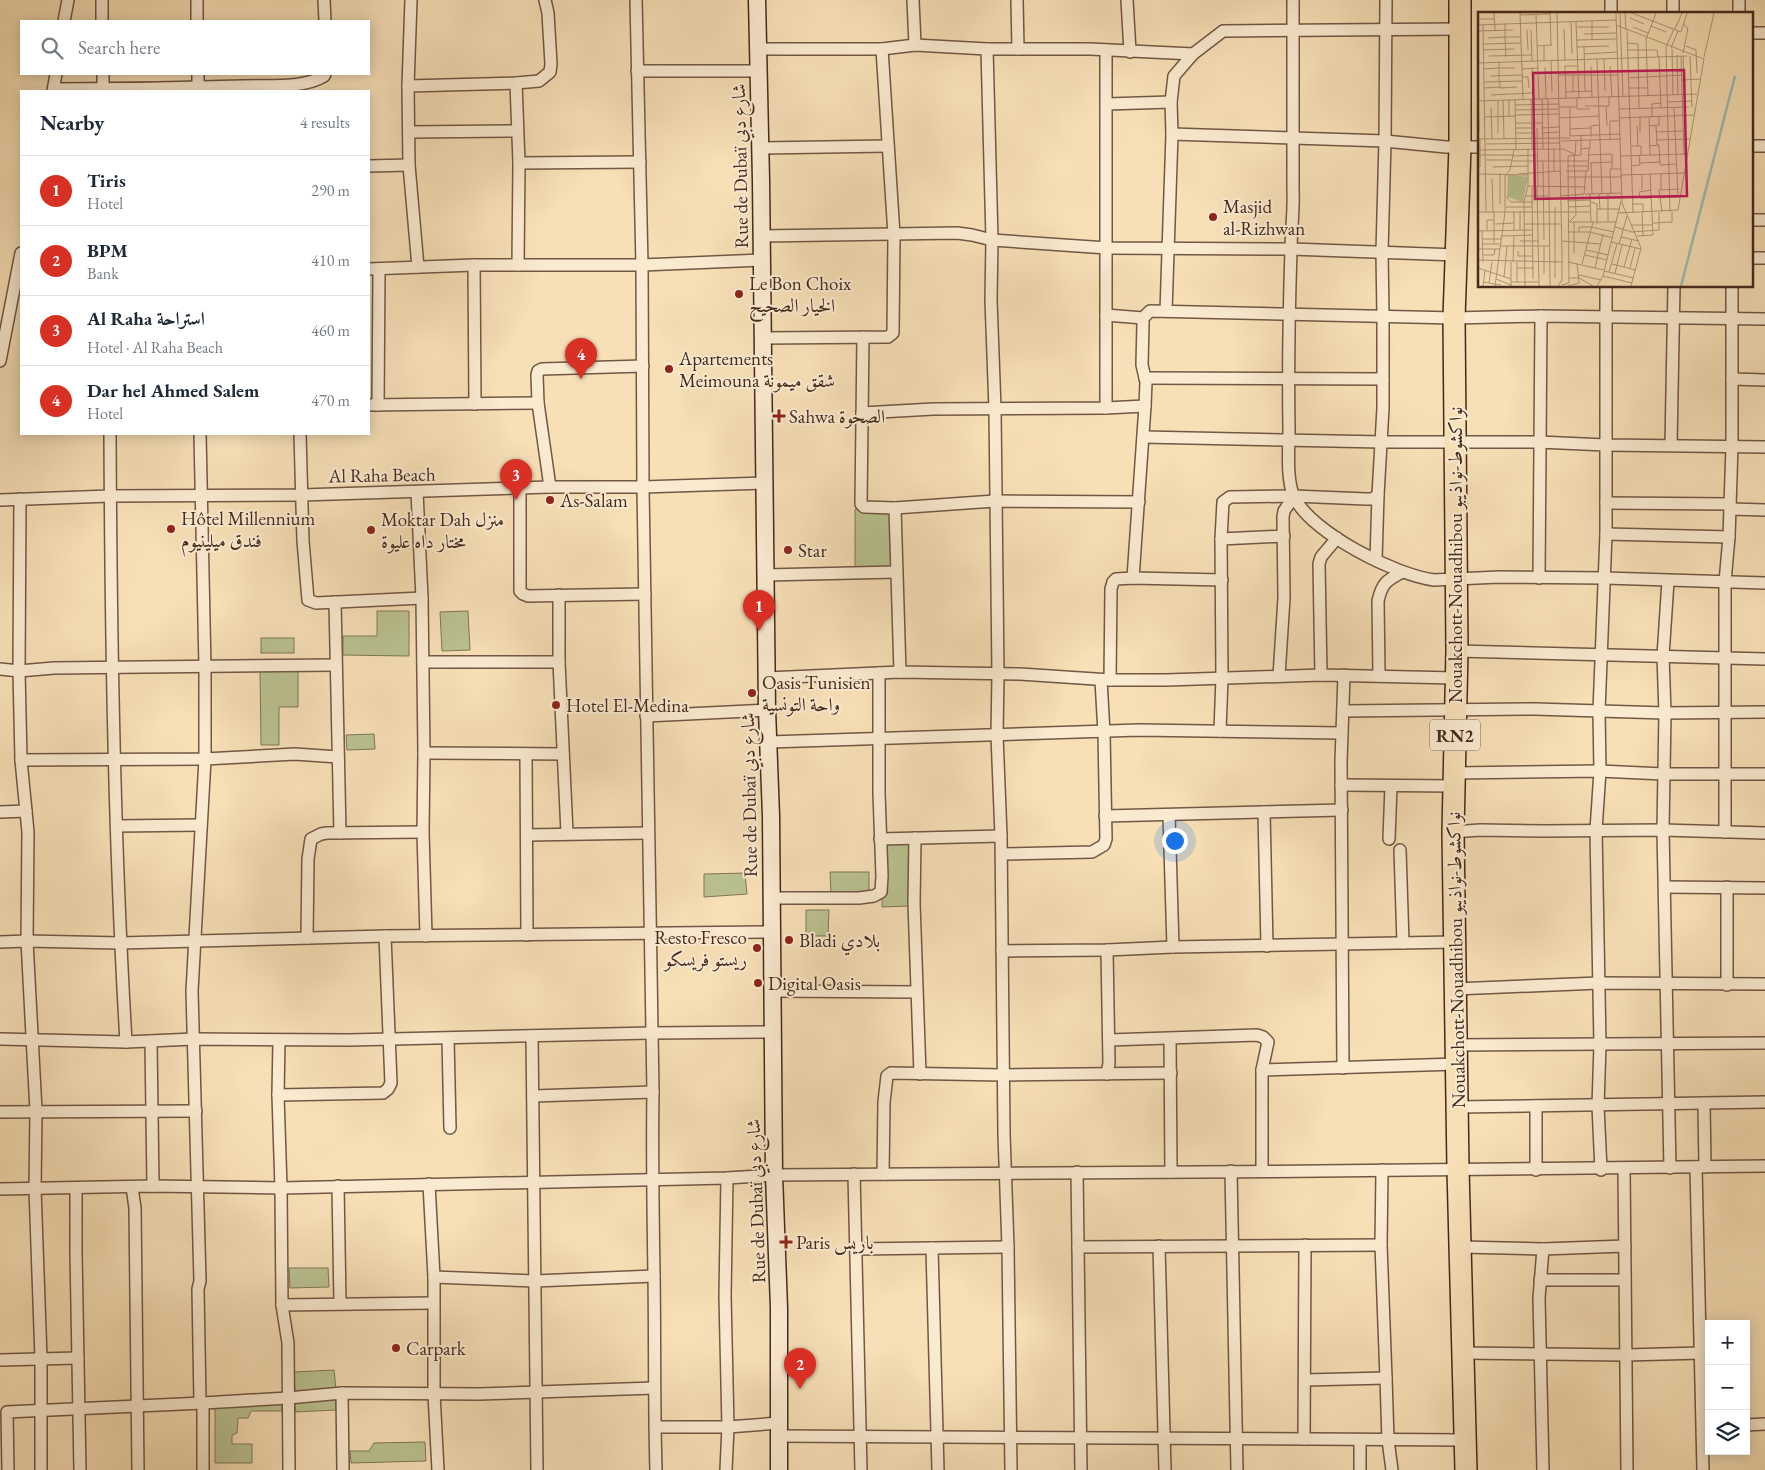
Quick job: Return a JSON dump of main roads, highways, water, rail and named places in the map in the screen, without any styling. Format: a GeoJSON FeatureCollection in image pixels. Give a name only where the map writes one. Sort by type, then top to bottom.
{"type":"FeatureCollection","features":[{"type":"Feature","properties":{"kind":"highway","name":"Nouakchott-Nouadhibou نواكشوط-نواذيبو"},"geometry":{"type":"LineString","coordinates":[[1460,0],[1460,29],[1469,147],[1457,255],[1454,318],[1456,651],[1453,832],[1458,1169],[1466,1470]]}},
{"type":"Feature","properties":{"kind":"place","name":"Masjid al-Rizhwan"},"geometry":{"type":"Point","coordinates":[1213,217]}},
{"type":"Feature","properties":{"kind":"place","name":"Le Bon Choix الخيار الصحيح"},"geometry":{"type":"Point","coordinates":[739,294]}},
{"type":"Feature","properties":{"kind":"place","name":"Apartements Meimouna شقق ميمونة"},"geometry":{"type":"Point","coordinates":[669,369]}},
{"type":"Feature","properties":{"kind":"place","name":"Dar hel Ahmed Salem"},"geometry":{"type":"Point","coordinates":[581,379]}},
{"type":"Feature","properties":{"kind":"place","name":"Sahwa الصحوة"},"geometry":{"type":"Point","coordinates":[779,416]}},
{"type":"Feature","properties":{"kind":"place","name":"Al Raha استراحة"},"geometry":{"type":"Point","coordinates":[516,500]}},
{"type":"Feature","properties":{"kind":"place","name":"As-Salam"},"geometry":{"type":"Point","coordinates":[550,500]}},
{"type":"Feature","properties":{"kind":"place","name":"Hôtel Millennium فندق ميلينيوم"},"geometry":{"type":"Point","coordinates":[171,529]}},
{"type":"Feature","properties":{"kind":"place","name":"Moktar Dah منزل مختار داه عليوة"},"geometry":{"type":"Point","coordinates":[371,530]}},
{"type":"Feature","properties":{"kind":"place","name":"Star"},"geometry":{"type":"Point","coordinates":[788,550]}},
{"type":"Feature","properties":{"kind":"place","name":"Tiris"},"geometry":{"type":"Point","coordinates":[759,631]}},
{"type":"Feature","properties":{"kind":"place","name":"Oasis Tunisien واحة التونسية"},"geometry":{"type":"Point","coordinates":[752,693]}},
{"type":"Feature","properties":{"kind":"place","name":"Hotel El-Medina"},"geometry":{"type":"Point","coordinates":[556,705]}},
{"type":"Feature","properties":{"kind":"place","name":"Bladi بلادي"},"geometry":{"type":"Point","coordinates":[789,940]}},
{"type":"Feature","properties":{"kind":"place","name":"Resto Fresco ريستو فريسكو"},"geometry":{"type":"Point","coordinates":[757,948]}},
{"type":"Feature","properties":{"kind":"place","name":"Digital Oasis"},"geometry":{"type":"Point","coordinates":[758,983]}},
{"type":"Feature","properties":{"kind":"place","name":"Paris باريس"},"geometry":{"type":"Point","coordinates":[786,1242]}},
{"type":"Feature","properties":{"kind":"place","name":"Carpark"},"geometry":{"type":"Point","coordinates":[396,1348]}},
{"type":"Feature","properties":{"kind":"place","name":"BPM"},"geometry":{"type":"Point","coordinates":[800,1389]}}]}
